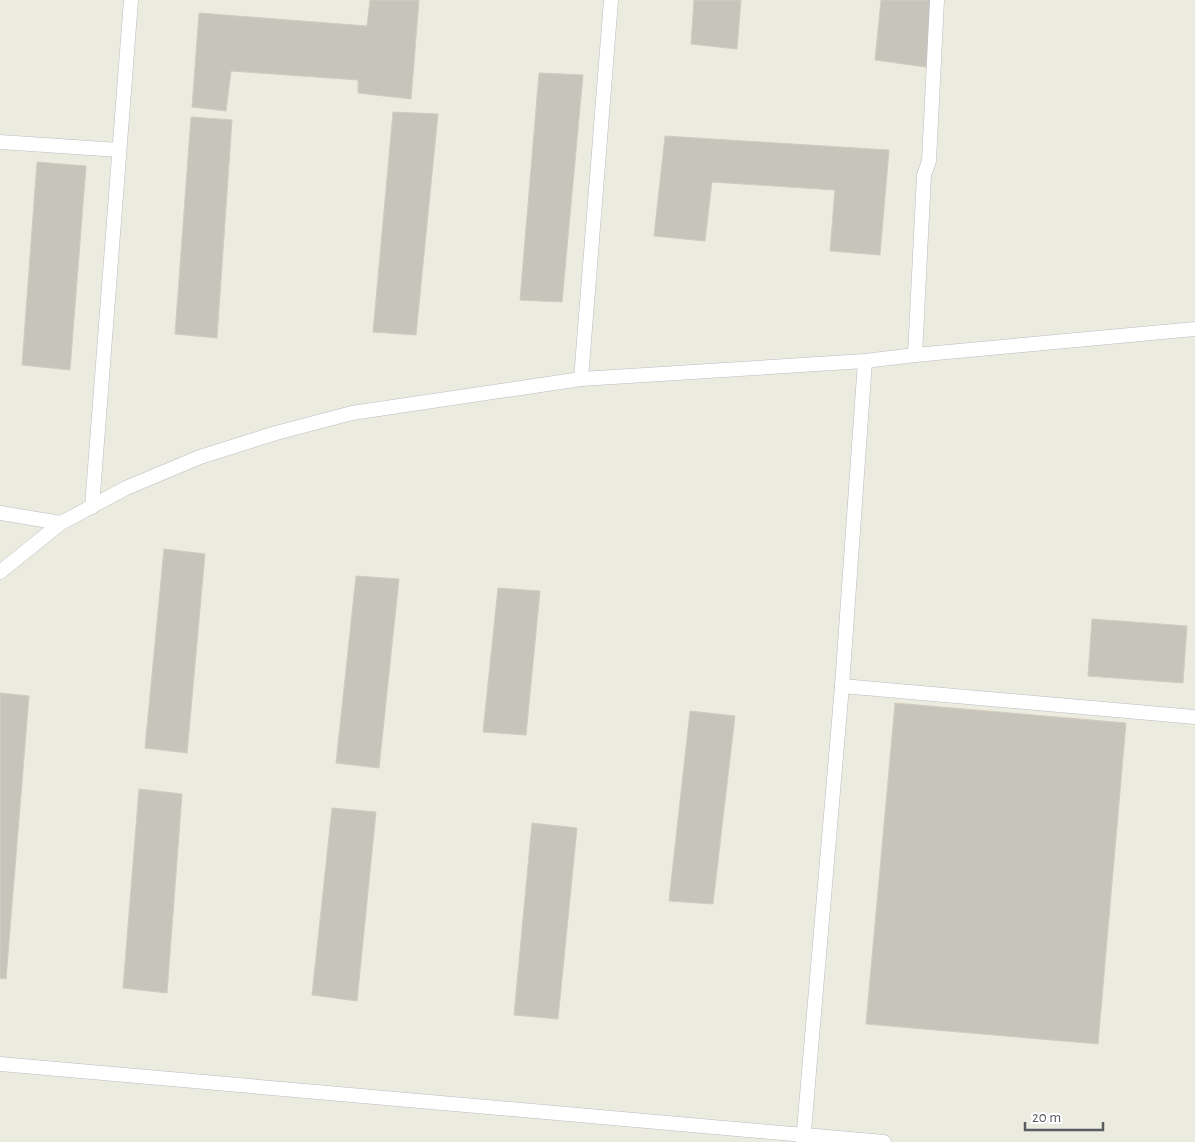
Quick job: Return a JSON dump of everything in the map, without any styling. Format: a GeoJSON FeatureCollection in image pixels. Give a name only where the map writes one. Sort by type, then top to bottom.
{"type":"FeatureCollection","features":[{"type":"Feature","properties":{"kind":"lane"},"geometry":{"type":"LineString","coordinates":[[92,507],[131,0]]}},
{"type":"Feature","properties":{"kind":"lane"},"geometry":{"type":"LineString","coordinates":[[581,379],[611,0]]}},
{"type":"Feature","properties":{"kind":"lane"},"geometry":{"type":"LineString","coordinates":[[915,355],[924,174],[928,161],[937,0]]}},
{"type":"Feature","properties":{"kind":"lane"},"geometry":{"type":"LineString","coordinates":[[0,142],[119,150]]}},
{"type":"Feature","properties":{"kind":"lane"},"geometry":{"type":"LineString","coordinates":[[0,572],[61,523],[126,488],[200,457],[352,413],[581,379],[865,361],[1195,329]]}},
{"type":"Feature","properties":{"kind":"lane"},"geometry":{"type":"LineString","coordinates":[[804,1138],[842,686],[865,361]]}},
{"type":"Feature","properties":{"kind":"lane"},"geometry":{"type":"LineString","coordinates":[[0,513],[61,523]]}},
{"type":"Feature","properties":{"kind":"lane"},"geometry":{"type":"LineString","coordinates":[[842,686],[1195,717]]}},
{"type":"Feature","properties":{"kind":"lane"},"geometry":{"type":"LineString","coordinates":[[0,1064],[804,1138],[884,1142]]}},
{"type":"Feature","properties":{"kind":"building"},"geometry":{"type":"Polygon","coordinates":[[[370,0],[419,0],[411,99],[358,93],[358,80],[231,71],[226,111],[192,107],[199,13],[367,26],[370,0]]]}},
{"type":"Feature","properties":{"kind":"building"},"geometry":{"type":"Polygon","coordinates":[[[694,0],[741,0],[737,49],[691,44],[694,0]]]}},
{"type":"Feature","properties":{"kind":"building"},"geometry":{"type":"Polygon","coordinates":[[[881,0],[933,0],[926,67],[875,60],[881,0]]]}},
{"type":"Feature","properties":{"kind":"building"},"geometry":{"type":"Polygon","coordinates":[[[539,73],[583,75],[562,302],[520,300],[539,73]]]}},
{"type":"Feature","properties":{"kind":"building"},"geometry":{"type":"Polygon","coordinates":[[[393,112],[438,114],[416,335],[373,332],[393,112]]]}},
{"type":"Feature","properties":{"kind":"building"},"geometry":{"type":"Polygon","coordinates":[[[191,117],[232,120],[217,338],[175,334],[191,117]]]}},
{"type":"Feature","properties":{"kind":"building"},"geometry":{"type":"Polygon","coordinates":[[[665,136],[889,150],[880,255],[830,251],[835,190],[712,182],[705,241],[654,236],[665,136]]]}},
{"type":"Feature","properties":{"kind":"building"},"geometry":{"type":"Polygon","coordinates":[[[37,162],[86,166],[70,370],[22,365],[37,162]]]}},
{"type":"Feature","properties":{"kind":"building"},"geometry":{"type":"Polygon","coordinates":[[[164,549],[205,554],[187,753],[145,748],[164,549]]]}},
{"type":"Feature","properties":{"kind":"building"},"geometry":{"type":"Polygon","coordinates":[[[356,576],[399,579],[379,768],[336,763],[356,576]]]}},
{"type":"Feature","properties":{"kind":"building"},"geometry":{"type":"Polygon","coordinates":[[[498,588],[540,591],[526,735],[483,732],[498,588]]]}},
{"type":"Feature","properties":{"kind":"building"},"geometry":{"type":"Polygon","coordinates":[[[1092,619],[1187,626],[1183,683],[1088,676],[1092,619]]]}},
{"type":"Feature","properties":{"kind":"building"},"geometry":{"type":"Polygon","coordinates":[[[0,693],[29,696],[6,979],[0,978],[0,693]]]}},
{"type":"Feature","properties":{"kind":"building"},"geometry":{"type":"Polygon","coordinates":[[[895,703],[1126,723],[1098,1044],[866,1024],[895,703]]]}},
{"type":"Feature","properties":{"kind":"building"},"geometry":{"type":"Polygon","coordinates":[[[690,711],[735,716],[713,904],[669,901],[690,711]]]}},
{"type":"Feature","properties":{"kind":"building"},"geometry":{"type":"Polygon","coordinates":[[[139,789],[182,794],[167,993],[123,988],[139,789]]]}},
{"type":"Feature","properties":{"kind":"building"},"geometry":{"type":"Polygon","coordinates":[[[332,808],[376,812],[357,1001],[312,995],[332,808]]]}},
{"type":"Feature","properties":{"kind":"building"},"geometry":{"type":"Polygon","coordinates":[[[532,823],[577,828],[558,1019],[514,1015],[532,823]]]}}]}
